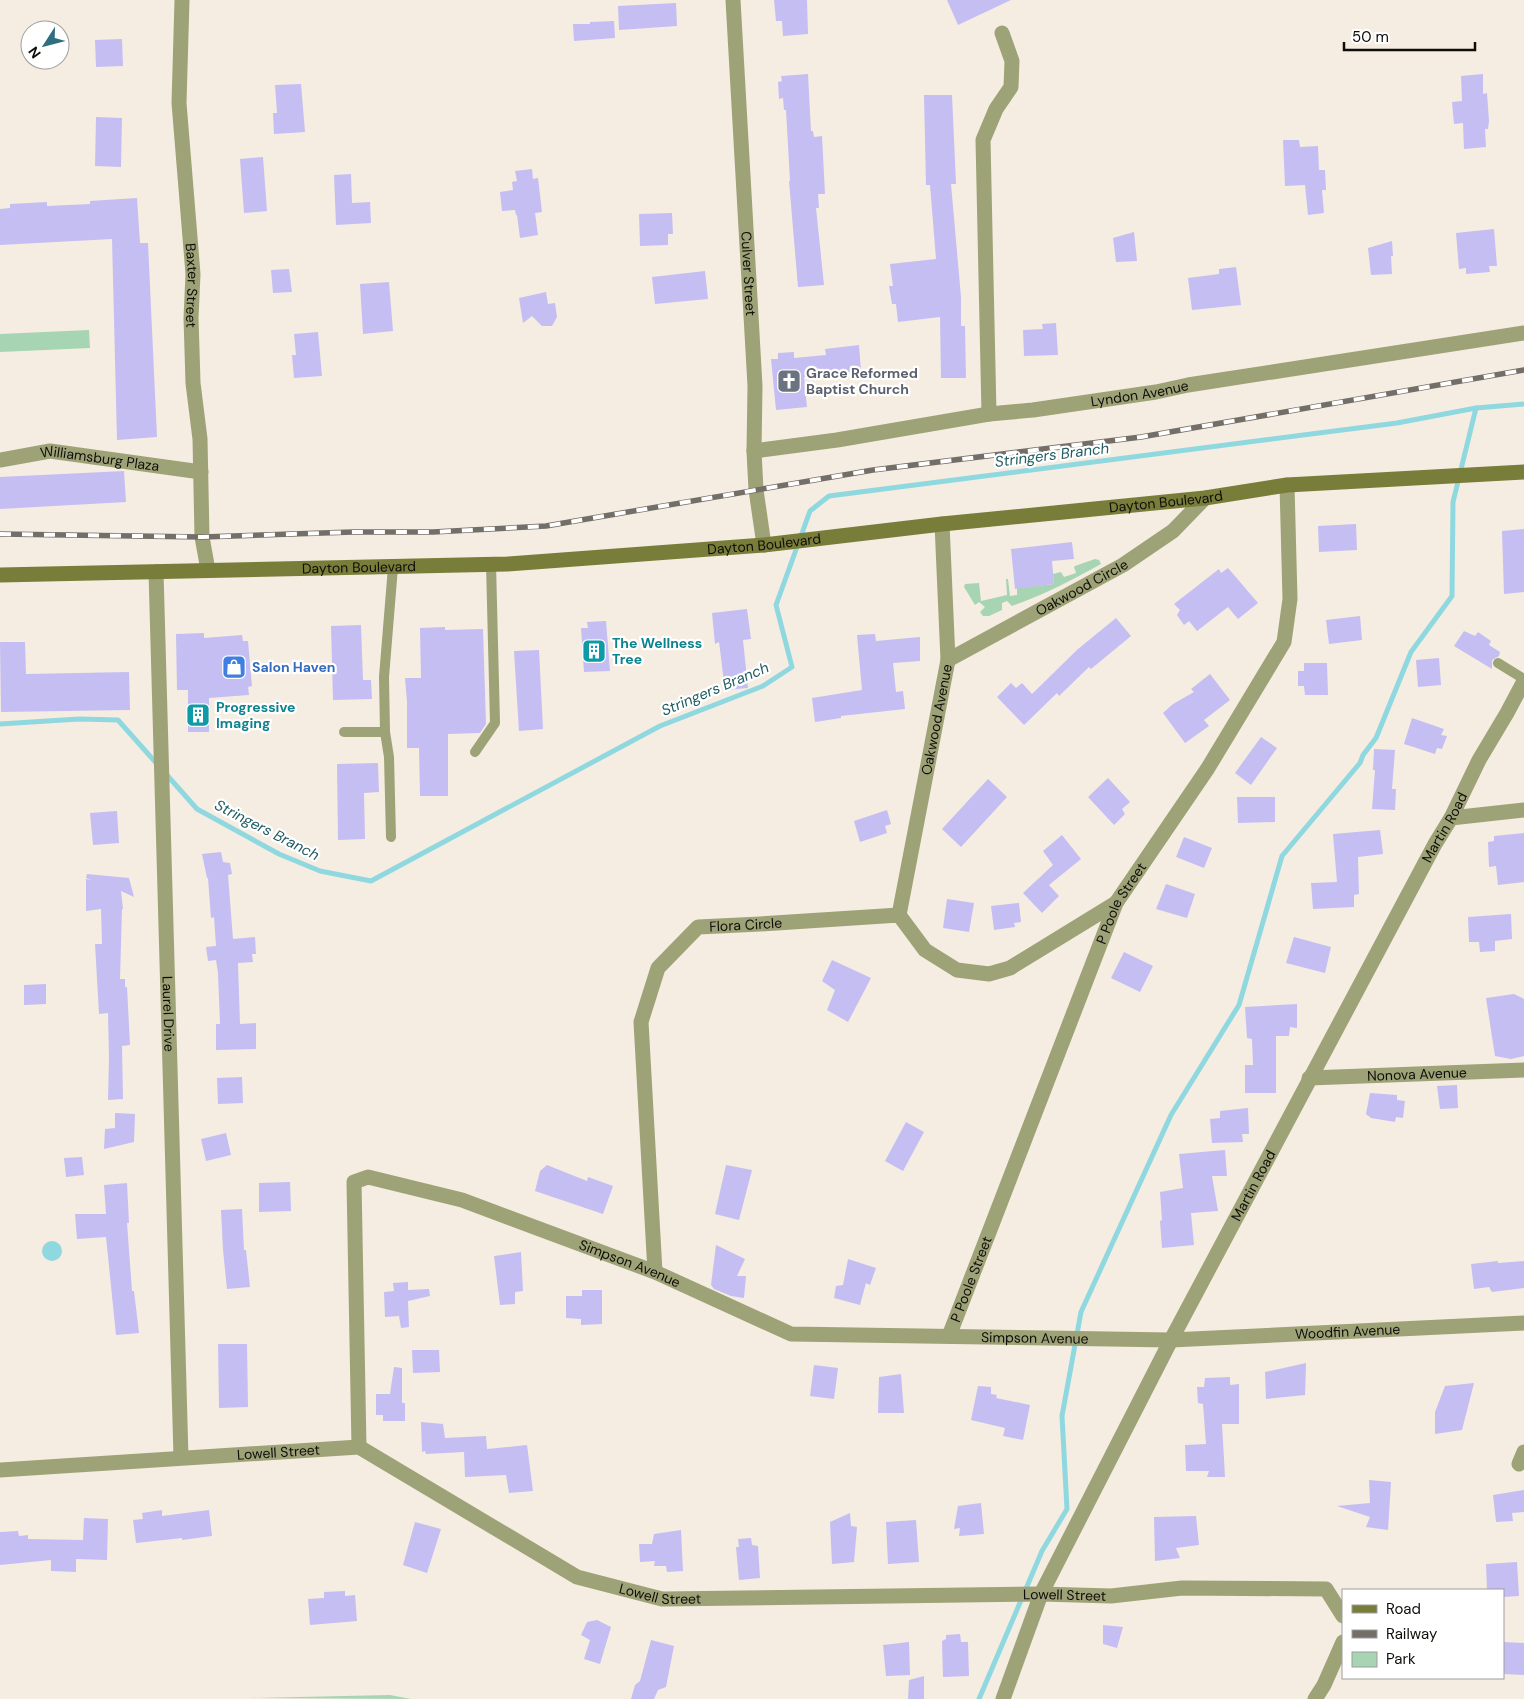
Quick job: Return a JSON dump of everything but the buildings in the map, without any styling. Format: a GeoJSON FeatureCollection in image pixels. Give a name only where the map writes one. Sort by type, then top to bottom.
{"type":"FeatureCollection","features":[{"type":"Feature","properties":{"kind":"main road","name":"Dayton Boulevard"},"geometry":{"type":"LineString","coordinates":[[0,575],[491,564],[764,545],[942,524],[1205,498],[1287,485],[1524,472]]}},
{"type":"Feature","properties":{"kind":"street","name":"Baxter Street"},"geometry":{"type":"LineString","coordinates":[[182,0],[179,103],[194,274],[191,318],[193,383],[200,438],[202,537],[208,570]]}},
{"type":"Feature","properties":{"kind":"street","name":"Culver Street"},"geometry":{"type":"LineString","coordinates":[[733,0],[755,377],[754,451],[756,490],[764,545]]}},
{"type":"Feature","properties":{"kind":"street"},"geometry":{"type":"LineString","coordinates":[[989,414],[982,140],[996,109],[1011,87],[1012,61],[1002,33]]}},
{"type":"Feature","properties":{"kind":"street","name":"Lyndon Avenue"},"geometry":{"type":"LineString","coordinates":[[754,451],[837,440],[989,414],[1033,410],[1156,392],[1188,385],[1524,333]]}},
{"type":"Feature","properties":{"kind":"street","name":"Williamsburg Plaza"},"geometry":{"type":"LineString","coordinates":[[0,460],[50,451],[201,472]]}},
{"type":"Feature","properties":{"kind":"street","name":"P Poole Street"},"geometry":{"type":"LineString","coordinates":[[949,1336],[1116,902],[1208,768],[1284,642],[1290,599],[1287,485]]}},
{"type":"Feature","properties":{"kind":"street","name":"Oakwood Circle"},"geometry":{"type":"LineString","coordinates":[[948,660],[1123,565],[1172,531],[1205,498]]}},
{"type":"Feature","properties":{"kind":"street","name":"Oakwood Avenue"},"geometry":{"type":"LineString","coordinates":[[898,915],[948,660],[942,524]]}},
{"type":"Feature","properties":{"kind":"street","name":"Laurel Drive"},"geometry":{"type":"LineString","coordinates":[[156,572],[181,1457]]}},
{"type":"Feature","properties":{"kind":"street","name":"Martin Road"},"geometry":{"type":"LineString","coordinates":[[1003,1699],[1041,1594],[1171,1340],[1309,1078],[1435,844],[1451,818],[1479,760],[1508,713],[1524,680]]}},
{"type":"Feature","properties":{"kind":"street"},"geometry":{"type":"LineString","coordinates":[[1451,818],[1524,810]]}},
{"type":"Feature","properties":{"kind":"street"},"geometry":{"type":"LineString","coordinates":[[898,915],[925,950],[957,970],[989,974],[1010,968],[1116,902]]}},
{"type":"Feature","properties":{"kind":"street","name":"Flora Circle"},"geometry":{"type":"LineString","coordinates":[[655,1272],[641,1022],[658,968],[698,927],[898,915]]}},
{"type":"Feature","properties":{"kind":"street","name":"Nonova Avenue"},"geometry":{"type":"LineString","coordinates":[[1309,1078],[1524,1070]]}},
{"type":"Feature","properties":{"kind":"street","name":"Simpson Avenue"},"geometry":{"type":"LineString","coordinates":[[359,1447],[354,1182],[368,1177],[462,1200],[655,1272],[791,1334],[1171,1340]]}},
{"type":"Feature","properties":{"kind":"street","name":"Woodfin Avenue"},"geometry":{"type":"LineString","coordinates":[[1171,1340],[1524,1323]]}},
{"type":"Feature","properties":{"kind":"street","name":"Lowell Street"},"geometry":{"type":"LineString","coordinates":[[0,1470],[359,1447],[576,1577],[662,1599],[1041,1594],[1111,1596],[1182,1588],[1326,1589],[1342,1614]]}},
{"type":"Feature","properties":{"kind":"street"},"geometry":{"type":"LineString","coordinates":[[1316,1699],[1342,1644]]}},
{"type":"Feature","properties":{"kind":"lane"},"geometry":{"type":"LineString","coordinates":[[475,752],[495,723],[491,564]]}},
{"type":"Feature","properties":{"kind":"lane"},"geometry":{"type":"LineString","coordinates":[[391,837],[384,677],[393,567]]}},
{"type":"Feature","properties":{"kind":"lane"},"geometry":{"type":"LineString","coordinates":[[1498,663],[1524,680]]}},
{"type":"Feature","properties":{"kind":"lane"},"geometry":{"type":"LineString","coordinates":[[344,732],[385,732]]}},
{"type":"Feature","properties":{"kind":"green space"},"geometry":{"type":"Polygon","coordinates":[[[89,330],[90,348],[0,352],[0,334],[89,330]]]}},
{"type":"Feature","properties":{"kind":"green space"},"geometry":{"type":"Polygon","coordinates":[[[1095,559],[1099,560],[1101,564],[1058,587],[1024,602],[1012,606],[1007,601],[1002,603],[1002,610],[989,616],[983,616],[980,612],[985,607],[979,602],[975,605],[964,587],[965,584],[979,583],[981,601],[1007,595],[1006,579],[1008,579],[1010,596],[1017,595],[1017,588],[1054,584],[1053,574],[1061,572],[1064,577],[1076,573],[1075,566],[1095,559]]]}},
{"type":"Feature","properties":{"kind":"green space"},"geometry":{"type":"Polygon","coordinates":[[[390,1695],[411,1699],[249,1698],[390,1695]]]}},
{"type":"Feature","properties":{"kind":"water"},"geometry":{"type":"Polygon","coordinates":[[[48,1241],[56,1241],[62,1247],[62,1255],[56,1261],[48,1261],[42,1255],[42,1247],[48,1241]]]}},
{"type":"Feature","properties":{"kind":"waterway","name":"Stringers Branch"},"geometry":{"type":"LineString","coordinates":[[166,774],[197,809],[279,854],[320,871],[371,881],[660,726],[763,686],[792,667],[776,605],[810,511],[829,496],[1397,423],[1476,408],[1524,404]]}},
{"type":"Feature","properties":{"kind":"waterway"},"geometry":{"type":"LineString","coordinates":[[979,1699],[1042,1551],[1067,1509],[1062,1416],[1081,1312],[1171,1115],[1239,1005],[1282,856],[1360,763],[1363,755],[1376,738],[1411,652],[1452,596],[1453,502],[1476,408]]}},
{"type":"Feature","properties":{"kind":"waterway","name":"Stringers Branch"},"geometry":{"type":"LineString","coordinates":[[0,724],[79,719],[118,720],[157,764]]}},
{"type":"Feature","properties":{"kind":"railway"},"geometry":{"type":"LineString","coordinates":[[0,534],[202,537],[353,532],[433,532],[546,526],[873,470],[1141,437],[1524,370]]}},
{"type":"Feature","properties":{"kind":"place","name":"Grace Reformed Baptist Church"},"geometry":{"type":"Point","coordinates":[789,381]}},
{"type":"Feature","properties":{"kind":"place","name":"The Wellness Tree"},"geometry":{"type":"Point","coordinates":[594,651]}},
{"type":"Feature","properties":{"kind":"place","name":"Salon Haven"},"geometry":{"type":"Point","coordinates":[234,667]}},
{"type":"Feature","properties":{"kind":"place","name":"Progressive Imaging"},"geometry":{"type":"Point","coordinates":[198,715]}}]}
